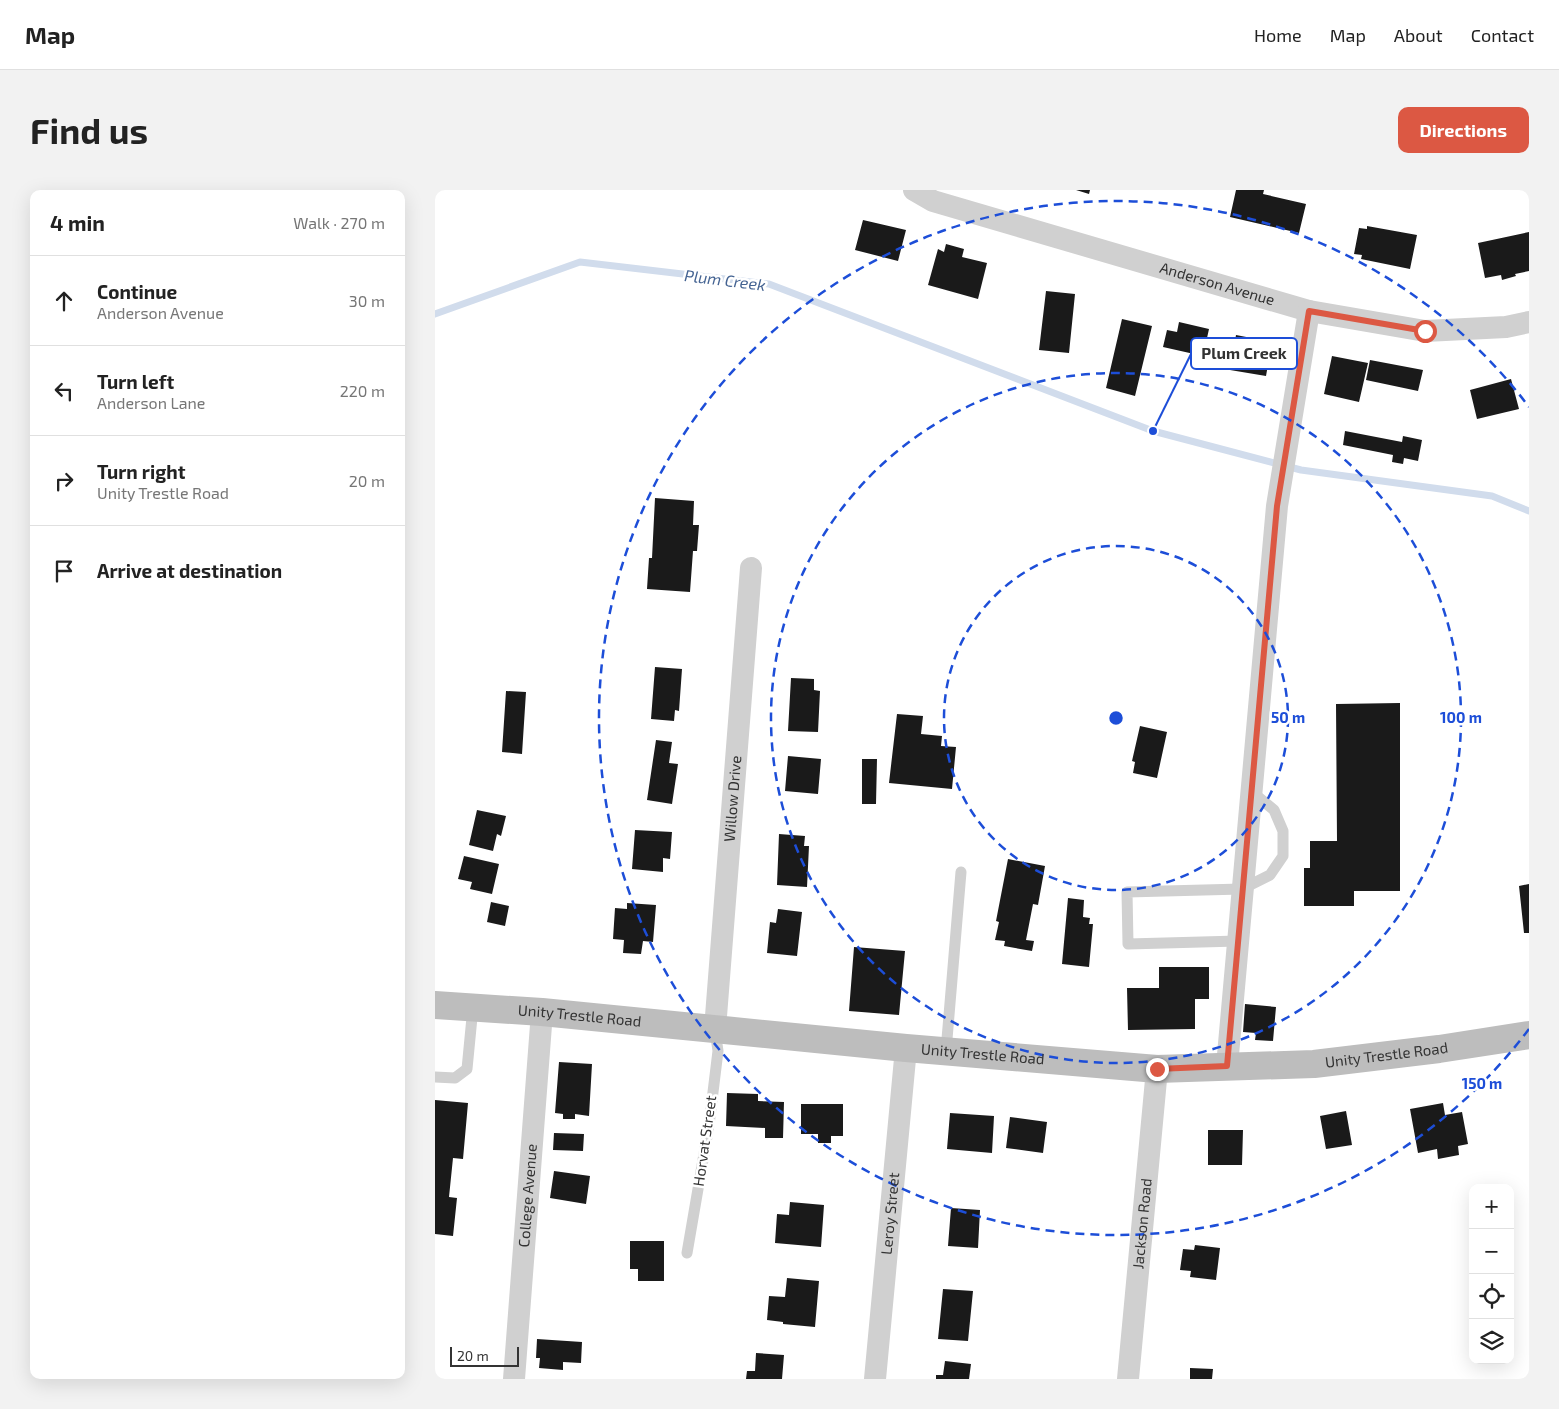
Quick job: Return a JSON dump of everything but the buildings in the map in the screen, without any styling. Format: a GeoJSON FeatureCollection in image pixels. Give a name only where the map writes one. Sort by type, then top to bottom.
{"type":"FeatureCollection","features":[{"type":"Feature","properties":{"kind":"street","name":"Anderson Avenue"},"geometry":{"type":"LineString","coordinates":[[914,190],[933,201],[1309,311],[1425,331],[1506,327],[1529,322]]}},
{"type":"Feature","properties":{"kind":"street"},"geometry":{"type":"LineString","coordinates":[[1227,1066],[1277,506],[1309,311]]}},
{"type":"Feature","properties":{"kind":"street","name":"Willow Drive"},"geometry":{"type":"LineString","coordinates":[[715,1029],[751,568]]}},
{"type":"Feature","properties":{"kind":"street","name":"Unity Trestle Road"},"geometry":{"type":"LineString","coordinates":[[435,1005],[542,1012],[906,1048],[1157,1069],[1314,1064],[1439,1049],[1529,1035]]}},
{"type":"Feature","properties":{"kind":"street","name":"College Avenue"},"geometry":{"type":"LineString","coordinates":[[514,1379],[542,1012]]}},
{"type":"Feature","properties":{"kind":"street","name":"Leroy Street"},"geometry":{"type":"LineString","coordinates":[[875,1379],[906,1048]]}},
{"type":"Feature","properties":{"kind":"street","name":"Jackson Road"},"geometry":{"type":"LineString","coordinates":[[1128,1379],[1157,1069]]}},
{"type":"Feature","properties":{"kind":"lane"},"geometry":{"type":"LineString","coordinates":[[1238,941],[1128,944],[1127,892],[1242,889],[1269,875],[1283,856],[1283,831],[1274,810],[1251,791]]}},
{"type":"Feature","properties":{"kind":"lane"},"geometry":{"type":"LineString","coordinates":[[946,1051],[961,872]]}},
{"type":"Feature","properties":{"kind":"lane"},"geometry":{"type":"LineString","coordinates":[[435,1076],[455,1078],[467,1069],[473,1007]]}},
{"type":"Feature","properties":{"kind":"lane","name":"Horvat Street"},"geometry":{"type":"LineString","coordinates":[[687,1253],[709,1125],[718,1051],[715,1029]]}},
{"type":"Feature","properties":{"kind":"waterway","name":"Plum Creek"},"geometry":{"type":"LineString","coordinates":[[435,314],[580,262],[769,284],[1153,431],[1301,470],[1492,496],[1529,511]]}},
{"type":"Feature","properties":{"kind":"place","name":"Plum Creek"},"geometry":{"type":"Point","coordinates":[1153,431]}},
{"type":"Feature","properties":{"kind":"route"},"geometry":{"type":"LineString","coordinates":[[1157,1069],[1227,1066],[1277,506],[1309,311],[1425,331]]}}]}
